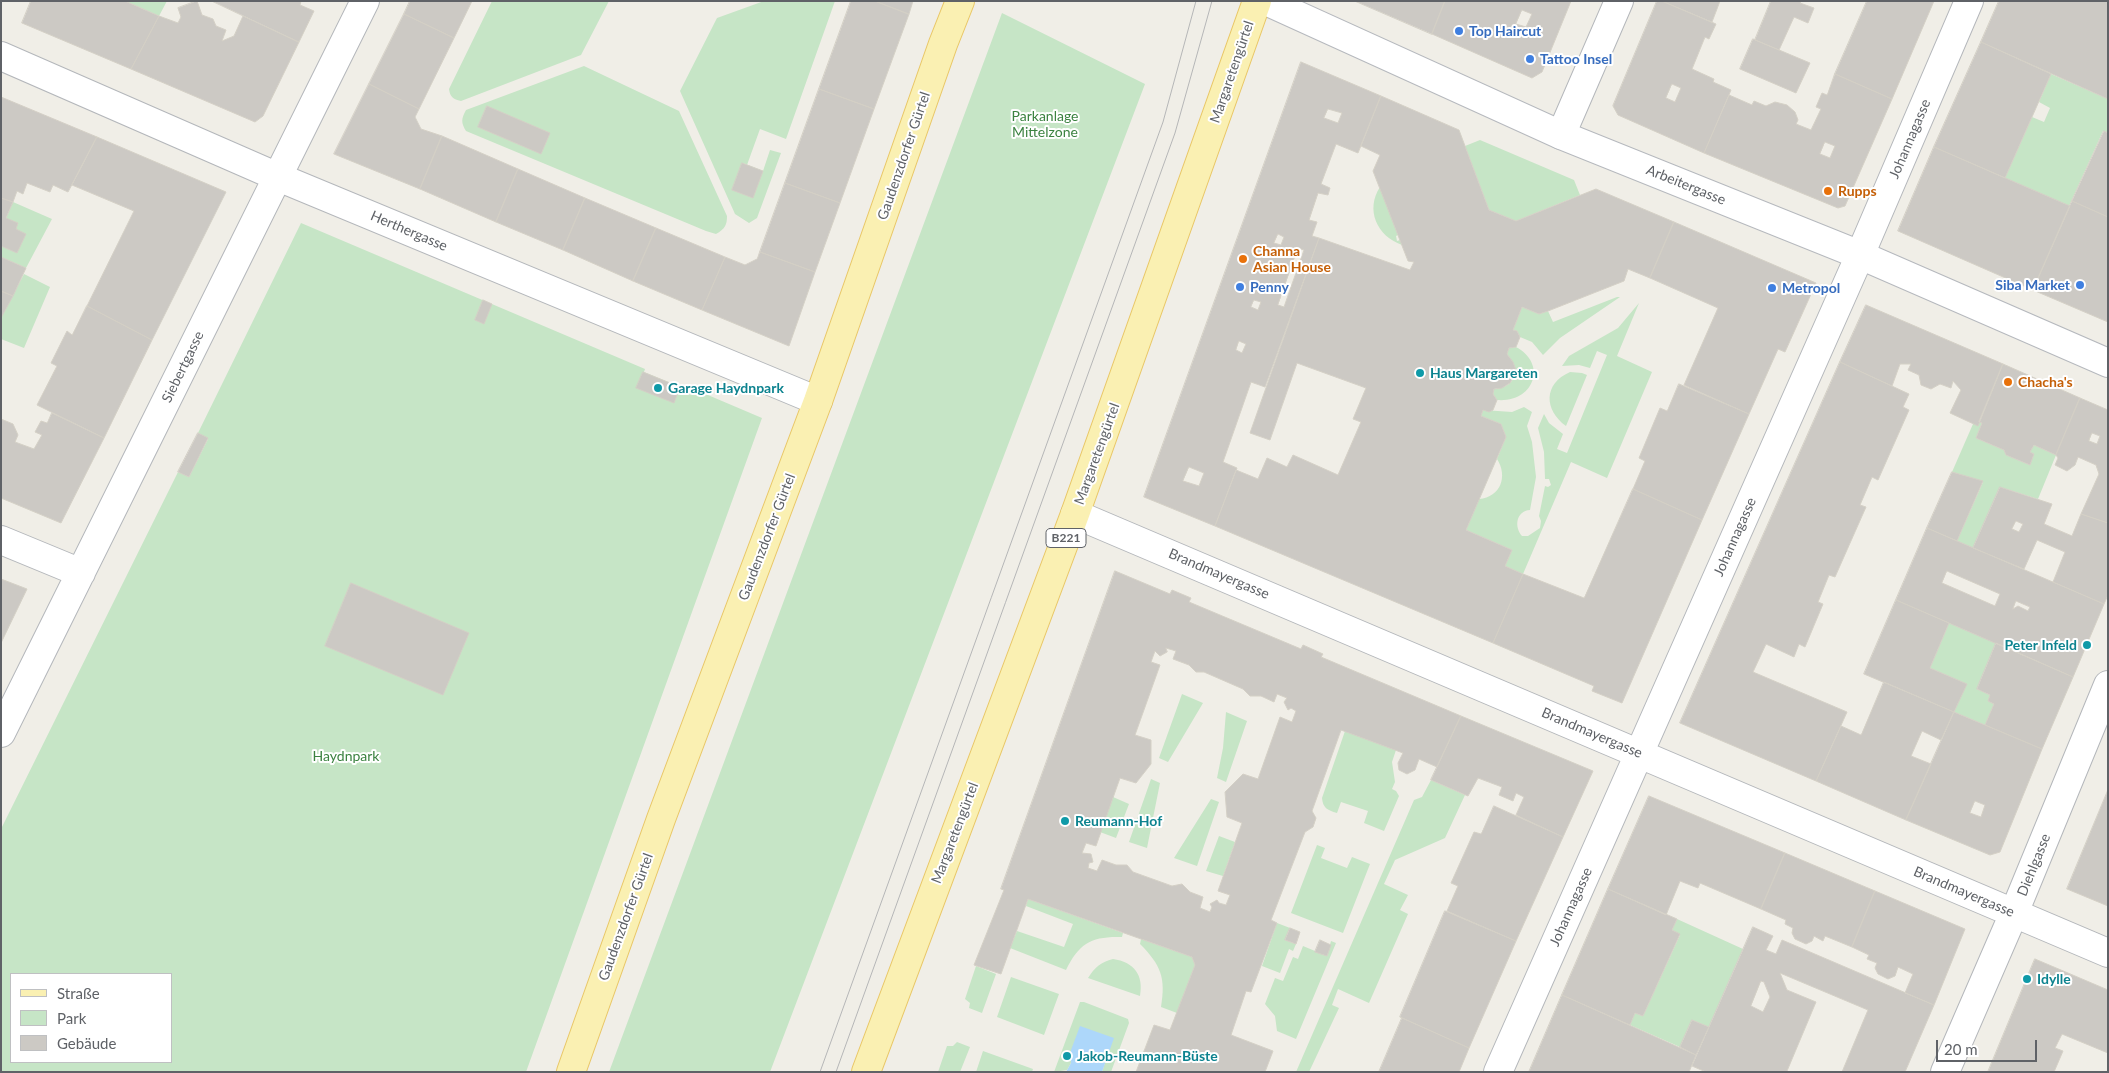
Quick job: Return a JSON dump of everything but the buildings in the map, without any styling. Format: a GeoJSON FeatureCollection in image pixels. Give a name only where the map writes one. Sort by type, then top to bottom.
{"type":"FeatureCollection","features":[{"type":"Feature","properties":{"kind":"main road","name":"Gaudenzdorfer Gürtel"},"geometry":{"type":"LineString","coordinates":[[571,1072],[661,819],[818,401],[943,44],[960,1]]}},
{"type":"Feature","properties":{"kind":"main road","name":"Margaretengürtel"},"geometry":{"type":"LineString","coordinates":[[866,1072],[1075,514],[1257,1]]}},
{"type":"Feature","properties":{"kind":"street","name":"Siebertgasse"},"geometry":{"type":"LineString","coordinates":[[1,733],[365,1]]}},
{"type":"Feature","properties":{"kind":"street","name":"Arbeitergasse"},"geometry":{"type":"LineString","coordinates":[[1266,1],[1561,135],[1860,255],[2108,363]]}},
{"type":"Feature","properties":{"kind":"street"},"geometry":{"type":"LineString","coordinates":[[1561,135],[1619,1]]}},
{"type":"Feature","properties":{"kind":"street","name":"Johannagasse"},"geometry":{"type":"LineString","coordinates":[[1498,1072],[1860,255],[1969,1]]}},
{"type":"Feature","properties":{"kind":"street","name":"Herthergasse"},"geometry":{"type":"LineString","coordinates":[[1,56],[278,177],[818,401]]}},
{"type":"Feature","properties":{"kind":"street","name":"Brandmayergasse"},"geometry":{"type":"LineString","coordinates":[[1075,514],[2108,953]]}},
{"type":"Feature","properties":{"kind":"street"},"geometry":{"type":"LineString","coordinates":[[1,540],[81,573]]}},
{"type":"Feature","properties":{"kind":"street","name":"Diehlgasse"},"geometry":{"type":"LineString","coordinates":[[1945,1072],[2014,913],[2108,685]]}},
{"type":"Feature","properties":{"kind":"green space"},"geometry":{"type":"Polygon","coordinates":[[[125,1],[167,1],[159,16],[125,1]]]}},
{"type":"Feature","properties":{"kind":"green space"},"geometry":{"type":"Polygon","coordinates":[[[492,1],[609,1],[581,55],[461,101],[451,96],[449,89],[492,1]]]}},
{"type":"Feature","properties":{"kind":"green space"},"geometry":{"type":"Polygon","coordinates":[[[764,1],[835,1],[786,139],[760,129],[747,165],[763,171],[770,150],[781,153],[757,218],[749,223],[735,214],[680,91],[717,18],[764,1]]]}},
{"type":"Feature","properties":{"kind":"green space","name":"Parkanlage Mittelzone"},"geometry":{"type":"Polygon","coordinates":[[[1002,13],[1145,84],[770,1072],[609,1072],[1002,13]]]}},
{"type":"Feature","properties":{"kind":"green space"},"geometry":{"type":"Polygon","coordinates":[[[584,66],[679,111],[727,216],[726,224],[722,230],[716,234],[706,231],[466,131],[464,128],[462,121],[466,110],[584,66]]]}},
{"type":"Feature","properties":{"kind":"green space"},"geometry":{"type":"Polygon","coordinates":[[[2051,74],[2108,99],[2108,133],[2103,131],[2069,206],[2005,178],[2032,117],[2044,122],[2050,108],[2039,102],[2051,74]]]}},
{"type":"Feature","properties":{"kind":"green space"},"geometry":{"type":"Polygon","coordinates":[[[1480,140],[1574,180],[1580,195],[1516,221],[1489,210],[1465,146],[1480,140]]]}},
{"type":"Feature","properties":{"kind":"green space"},"geometry":{"type":"Polygon","coordinates":[[[1380,187],[1398,235],[1396,236],[1397,241],[1400,240],[1402,245],[1386,235],[1376,221],[1374,204],[1380,187]]]}},
{"type":"Feature","properties":{"kind":"green space"},"geometry":{"type":"Polygon","coordinates":[[[13,202],[52,219],[26,268],[1,257],[1,230],[13,202]]]}},
{"type":"Feature","properties":{"kind":"green space","name":"Haydnpark"},"geometry":{"type":"Polygon","coordinates":[[[301,223],[645,369],[644,372],[680,387],[682,384],[762,418],[526,1072],[1,1072],[1,829],[178,472],[189,477],[208,439],[198,433],[301,223]]]}},
{"type":"Feature","properties":{"kind":"green space"},"geometry":{"type":"Polygon","coordinates":[[[24,274],[50,287],[24,348],[1,339],[1,318],[24,274]]]}},
{"type":"Feature","properties":{"kind":"green space"},"geometry":{"type":"Polygon","coordinates":[[[1620,297],[1560,338],[1543,355],[1532,342],[1520,337],[1517,331],[1513,330],[1522,307],[1539,314],[1548,311],[1553,322],[1620,297]]]}},
{"type":"Feature","properties":{"kind":"green space"},"geometry":{"type":"Polygon","coordinates":[[[1639,303],[1617,356],[1652,372],[1607,478],[1571,462],[1523,574],[1505,566],[1512,550],[1466,530],[1479,499],[1493,494],[1502,479],[1502,472],[1497,459],[1506,437],[1501,424],[1481,416],[1483,410],[1512,412],[1524,407],[1532,412],[1527,426],[1532,442],[1536,477],[1530,510],[1525,511],[1519,516],[1517,524],[1522,536],[1528,536],[1540,528],[1541,521],[1539,516],[1545,486],[1551,485],[1549,479],[1545,479],[1544,452],[1538,428],[1544,414],[1549,423],[1563,434],[1557,449],[1567,453],[1607,355],[1597,351],[1590,368],[1579,365],[1562,366],[1569,356],[1618,328],[1639,303]]]}},
{"type":"Feature","properties":{"kind":"green space"},"geometry":{"type":"Polygon","coordinates":[[[1516,347],[1526,354],[1532,363],[1534,372],[1532,381],[1528,389],[1520,395],[1510,399],[1497,400],[1493,394],[1494,389],[1508,385],[1514,377],[1514,366],[1507,354],[1509,348],[1516,347]]]}},
{"type":"Feature","properties":{"kind":"green space"},"geometry":{"type":"Polygon","coordinates":[[[1570,372],[1587,375],[1566,426],[1559,420],[1550,405],[1550,397],[1555,383],[1570,372]]]}},
{"type":"Feature","properties":{"kind":"green space"},"geometry":{"type":"Polygon","coordinates":[[[1982,423],[1976,438],[2004,450],[2006,455],[2030,465],[2034,454],[2030,452],[2034,445],[2056,455],[2038,499],[2000,487],[1973,548],[1957,541],[1983,482],[1952,472],[1973,424],[1982,423]]]}},
{"type":"Feature","properties":{"kind":"green space"},"geometry":{"type":"Polygon","coordinates":[[[1949,623],[1996,643],[1977,689],[1990,695],[1988,701],[1994,704],[1985,725],[1954,712],[1966,684],[1930,668],[1949,623]]]}},
{"type":"Feature","properties":{"kind":"green space"},"geometry":{"type":"Polygon","coordinates":[[[1182,694],[1203,703],[1168,762],[1159,758],[1182,694]]]}},
{"type":"Feature","properties":{"kind":"green space"},"geometry":{"type":"Polygon","coordinates":[[[1226,712],[1247,721],[1226,782],[1217,778],[1223,748],[1226,712]]]}},
{"type":"Feature","properties":{"kind":"green space"},"geometry":{"type":"Polygon","coordinates":[[[1345,731],[1396,750],[1392,762],[1395,782],[1392,789],[1399,796],[1384,831],[1364,823],[1368,811],[1341,802],[1337,813],[1328,810],[1323,804],[1322,798],[1345,731]]]}},
{"type":"Feature","properties":{"kind":"green space"},"geometry":{"type":"Polygon","coordinates":[[[1151,779],[1160,783],[1147,848],[1129,842],[1151,779]]]}},
{"type":"Feature","properties":{"kind":"green space"},"geometry":{"type":"Polygon","coordinates":[[[1431,780],[1465,795],[1445,838],[1395,860],[1384,884],[1408,895],[1400,910],[1408,914],[1369,1003],[1338,989],[1332,1005],[1339,1008],[1309,1072],[1296,1072],[1414,800],[1422,797],[1431,780]]]}},
{"type":"Feature","properties":{"kind":"green space"},"geometry":{"type":"Polygon","coordinates":[[[1113,797],[1129,804],[1116,838],[1100,832],[1113,797]]]}},
{"type":"Feature","properties":{"kind":"green space"},"geometry":{"type":"Polygon","coordinates":[[[1211,799],[1219,802],[1197,866],[1174,858],[1211,799]]]}},
{"type":"Feature","properties":{"kind":"green space"},"geometry":{"type":"Polygon","coordinates":[[[1219,836],[1235,842],[1223,876],[1206,871],[1219,836]]]}},
{"type":"Feature","properties":{"kind":"green space"},"geometry":{"type":"Polygon","coordinates":[[[1317,845],[1325,848],[1321,858],[1347,868],[1352,857],[1370,864],[1343,933],[1291,913],[1317,845]]]}},
{"type":"Feature","properties":{"kind":"green space"},"geometry":{"type":"Polygon","coordinates":[[[1028,899],[1123,933],[1122,937],[1102,938],[1088,943],[1076,953],[1066,970],[1010,948],[1017,931],[1064,947],[1073,924],[1026,906],[1028,899]]]}},
{"type":"Feature","properties":{"kind":"green space"},"geometry":{"type":"Polygon","coordinates":[[[1677,919],[1743,949],[1709,1027],[1692,1020],[1680,1047],[1630,1025],[1635,1013],[1643,1016],[1680,935],[1672,930],[1677,919]]]}},
{"type":"Feature","properties":{"kind":"green space"},"geometry":{"type":"Polygon","coordinates":[[[1277,923],[1290,928],[1285,940],[1296,944],[1293,951],[1289,949],[1280,973],[1262,966],[1277,923]]]}},
{"type":"Feature","properties":{"kind":"green space"},"geometry":{"type":"Polygon","coordinates":[[[1141,939],[1192,957],[1195,965],[1177,1013],[1161,1007],[1163,988],[1160,972],[1153,959],[1140,944],[1141,939]]]}},
{"type":"Feature","properties":{"kind":"green space"},"geometry":{"type":"Polygon","coordinates":[[[1331,941],[1336,943],[1296,1039],[1277,1031],[1275,1016],[1265,1004],[1275,978],[1283,981],[1293,957],[1298,959],[1303,946],[1327,956],[1331,941]]]}},
{"type":"Feature","properties":{"kind":"green space"},"geometry":{"type":"Polygon","coordinates":[[[1113,959],[1127,963],[1136,971],[1140,982],[1140,996],[1088,978],[1099,966],[1113,959]]]}},
{"type":"Feature","properties":{"kind":"green space"},"geometry":{"type":"Polygon","coordinates":[[[976,966],[996,974],[982,1013],[969,1008],[970,1003],[965,999],[976,966]]]}},
{"type":"Feature","properties":{"kind":"green space"},"geometry":{"type":"Polygon","coordinates":[[[1011,977],[1059,994],[1044,1035],[997,1017],[1011,977]]]}},
{"type":"Feature","properties":{"kind":"green space"},"geometry":{"type":"Polygon","coordinates":[[[1080,1002],[1128,1019],[1129,1023],[1111,1072],[1102,1072],[1113,1038],[1071,1050],[1071,1063],[1067,1070],[1054,1072],[1080,1002]]]}},
{"type":"Feature","properties":{"kind":"green space"},"geometry":{"type":"Polygon","coordinates":[[[957,1042],[970,1047],[960,1072],[938,1072],[947,1046],[953,1046],[957,1042]]]}},
{"type":"Feature","properties":{"kind":"green space"},"geometry":{"type":"Polygon","coordinates":[[[983,1051],[1033,1069],[1032,1072],[976,1072],[983,1051]]]}},
{"type":"Feature","properties":{"kind":"water"},"geometry":{"type":"Polygon","coordinates":[[[1080,1026],[1114,1038],[1102,1072],[1066,1072],[1071,1063],[1071,1050],[1080,1026]]]}},
{"type":"Feature","properties":{"kind":"tram line"},"geometry":{"type":"LineString","coordinates":[[820,1072],[1163,122],[1196,1]]}},
{"type":"Feature","properties":{"kind":"tram line"},"geometry":{"type":"LineString","coordinates":[[836,1072],[1175,133],[1212,1]]}},
{"type":"Feature","properties":{"kind":"place","name":"Top Haircut"},"geometry":{"type":"Point","coordinates":[1459,31]}},
{"type":"Feature","properties":{"kind":"place","name":"Tattoo Insel"},"geometry":{"type":"Point","coordinates":[1530,59]}},
{"type":"Feature","properties":{"kind":"place","name":"Rupps"},"geometry":{"type":"Point","coordinates":[1828,191]}},
{"type":"Feature","properties":{"kind":"place","name":"Channa Asian House"},"geometry":{"type":"Point","coordinates":[1243,259]}},
{"type":"Feature","properties":{"kind":"place","name":"Siba Market"},"geometry":{"type":"Point","coordinates":[2080,285]}},
{"type":"Feature","properties":{"kind":"place","name":"Penny"},"geometry":{"type":"Point","coordinates":[1240,287]}},
{"type":"Feature","properties":{"kind":"place","name":"Metropol"},"geometry":{"type":"Point","coordinates":[1772,288]}},
{"type":"Feature","properties":{"kind":"place","name":"Haus Margareten"},"geometry":{"type":"Point","coordinates":[1420,373]}},
{"type":"Feature","properties":{"kind":"place","name":"Chacha's"},"geometry":{"type":"Point","coordinates":[2008,382]}},
{"type":"Feature","properties":{"kind":"place","name":"Garage Haydnpark"},"geometry":{"type":"Point","coordinates":[658,388]}},
{"type":"Feature","properties":{"kind":"place","name":"Peter Infeld"},"geometry":{"type":"Point","coordinates":[2087,645]}},
{"type":"Feature","properties":{"kind":"place","name":"Reumann-Hof"},"geometry":{"type":"Point","coordinates":[1065,821]}},
{"type":"Feature","properties":{"kind":"place","name":"Idylle"},"geometry":{"type":"Point","coordinates":[2027,979]}},
{"type":"Feature","properties":{"kind":"place","name":"Jakob-Reumann-Büste"},"geometry":{"type":"Point","coordinates":[1067,1056]}}]}
